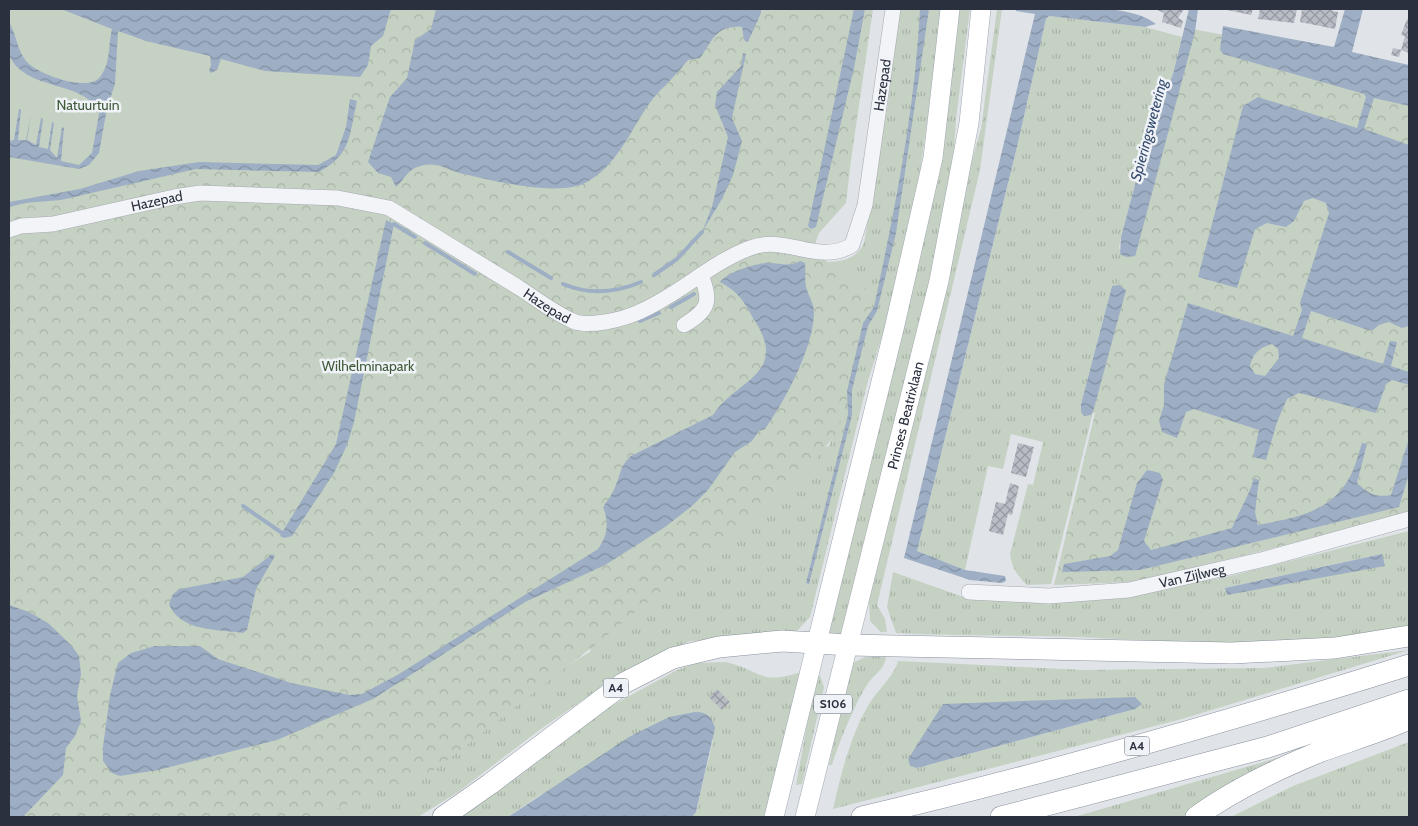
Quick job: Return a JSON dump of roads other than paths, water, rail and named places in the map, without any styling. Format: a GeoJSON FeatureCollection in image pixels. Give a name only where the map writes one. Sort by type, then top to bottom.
{"type":"FeatureCollection","features":[{"type":"Feature","properties":{"kind":"highway","name":"A4"},"geometry":{"type":"LineString","coordinates":[[443,817],[490,784],[584,711],[645,670],[673,658],[719,647],[782,641],[848,646],[1232,654],[1335,648],[1409,636]]}},
{"type":"Feature","properties":{"kind":"highway","name":"A4"},"geometry":{"type":"LineString","coordinates":[[862,817],[1034,774],[1233,719],[1409,665]]}},
{"type":"Feature","properties":{"kind":"highway"},"geometry":{"type":"LineString","coordinates":[[1001,817],[1268,747],[1409,700]]}},
{"type":"Feature","properties":{"kind":"highway"},"geometry":{"type":"LineString","coordinates":[[1196,817],[1268,775],[1319,752],[1378,733],[1409,719]]}},
{"type":"Feature","properties":{"kind":"main road"},"geometry":{"type":"LineString","coordinates":[[816,643],[933,158],[950,9]]}},
{"type":"Feature","properties":{"kind":"main road","name":"Prinses Beatrixlaan"},"geometry":{"type":"LineString","coordinates":[[805,817],[941,272],[970,123],[981,9]]}},
{"type":"Feature","properties":{"kind":"main road","name":"S106"},"geometry":{"type":"LineString","coordinates":[[774,817],[816,643]]}},
{"type":"Feature","properties":{"kind":"street","name":"Hazepad"},"geometry":{"type":"LineString","coordinates":[[9,230],[21,226],[53,224],[200,193],[338,198],[368,202],[389,208],[573,321],[582,323],[610,321],[637,313],[660,302],[728,258],[752,247],[772,244],[828,254],[841,252],[852,245],[865,205],[893,9]]}},
{"type":"Feature","properties":{"kind":"street"},"geometry":{"type":"LineString","coordinates":[[684,325],[700,315],[708,303],[707,289],[701,275]]}},
{"type":"Feature","properties":{"kind":"street","name":"Van Zijlweg"},"geometry":{"type":"LineString","coordinates":[[969,592],[1049,596],[1129,590],[1264,559],[1409,519]]}},
{"type":"Feature","properties":{"kind":"water"},"geometry":{"type":"Polygon","coordinates":[[[61,9],[391,9],[383,36],[371,46],[368,65],[360,77],[265,71],[221,59],[217,70],[211,73],[209,71],[211,65],[210,56],[146,41],[118,31],[115,84],[107,108],[99,153],[89,165],[79,169],[9,157],[9,141],[14,140],[19,109],[21,109],[18,140],[26,140],[31,114],[27,140],[36,145],[41,118],[43,119],[39,147],[48,149],[52,122],[54,123],[50,150],[57,158],[62,127],[64,128],[61,161],[79,165],[92,153],[99,114],[93,103],[70,90],[30,76],[18,68],[9,53],[9,22],[23,57],[32,66],[51,76],[74,82],[85,83],[100,77],[108,60],[112,29],[61,9]]]}},
{"type":"Feature","properties":{"kind":"water"},"geometry":{"type":"Polygon","coordinates":[[[436,9],[761,9],[761,13],[748,42],[744,40],[742,27],[726,29],[716,35],[700,58],[688,60],[655,96],[608,165],[587,182],[561,188],[529,187],[481,178],[431,164],[417,167],[396,187],[391,177],[378,173],[368,162],[390,97],[407,78],[415,40],[431,29],[436,9]]]}},
{"type":"Feature","properties":{"kind":"water"},"geometry":{"type":"Polygon","coordinates":[[[854,9],[865,9],[854,68],[816,227],[811,229],[808,226],[854,9]]]}},
{"type":"Feature","properties":{"kind":"water"},"geometry":{"type":"Polygon","coordinates":[[[920,9],[929,9],[896,233],[877,311],[868,326],[852,390],[852,415],[809,584],[806,583],[848,415],[847,391],[863,323],[874,307],[889,233],[909,122],[920,9]]]}},
{"type":"Feature","properties":{"kind":"water"},"geometry":{"type":"Polygon","coordinates":[[[1016,9],[1109,9],[1143,17],[1156,24],[1145,27],[1049,16],[1046,19],[1017,147],[917,551],[965,570],[1005,576],[1006,581],[1002,583],[970,580],[904,558],[1035,14],[1016,11],[1016,9]]]}},
{"type":"Feature","properties":{"kind":"water"},"geometry":{"type":"Polygon","coordinates":[[[1189,9],[1198,9],[1195,32],[1136,253],[1135,256],[1126,257],[1120,254],[1121,237],[1149,132],[1173,74],[1189,9]]]}},
{"type":"Feature","properties":{"kind":"water"},"geometry":{"type":"Polygon","coordinates":[[[1345,9],[1363,9],[1352,52],[1409,65],[1409,106],[1374,98],[1364,129],[1409,145],[1409,326],[1402,328],[1389,322],[1379,325],[1373,330],[1368,330],[1311,311],[1302,338],[1383,364],[1390,341],[1397,342],[1391,366],[1409,372],[1409,385],[1392,380],[1386,384],[1376,413],[1299,393],[1287,399],[1277,422],[1266,460],[1253,457],[1259,430],[1194,409],[1186,412],[1177,438],[1162,432],[1159,421],[1164,405],[1164,384],[1188,303],[1293,336],[1302,310],[1300,303],[1329,213],[1326,203],[1313,198],[1304,201],[1294,221],[1286,227],[1267,223],[1255,229],[1237,288],[1198,277],[1243,106],[1258,97],[1357,128],[1366,97],[1364,94],[1223,54],[1220,50],[1223,26],[1334,47],[1345,9]],[[1272,344],[1257,352],[1250,366],[1255,374],[1265,376],[1279,358],[1278,349],[1272,344]]]}},
{"type":"Feature","properties":{"kind":"water"},"geometry":{"type":"Polygon","coordinates":[[[743,53],[746,54],[732,118],[742,141],[733,175],[722,199],[702,232],[712,207],[728,137],[715,105],[717,92],[741,66],[743,53]]]}},
{"type":"Feature","properties":{"kind":"water"},"geometry":{"type":"Polygon","coordinates":[[[350,99],[357,101],[347,143],[338,158],[319,172],[196,169],[61,200],[25,203],[9,207],[9,202],[80,189],[139,171],[199,162],[318,165],[336,155],[346,127],[350,99]]]}},
{"type":"Feature","properties":{"kind":"water"},"geometry":{"type":"Polygon","coordinates":[[[386,220],[394,224],[354,422],[347,445],[334,473],[292,536],[284,538],[280,536],[336,444],[386,220]]]}},
{"type":"Feature","properties":{"kind":"water"},"geometry":{"type":"Polygon","coordinates":[[[800,261],[805,263],[806,287],[814,312],[813,326],[804,357],[789,389],[765,429],[759,431],[752,441],[735,452],[708,490],[692,506],[665,527],[605,565],[525,602],[373,699],[277,740],[158,770],[120,776],[112,773],[103,761],[110,695],[118,663],[131,653],[155,646],[200,646],[218,659],[291,683],[350,695],[362,694],[399,674],[598,549],[606,534],[606,518],[603,507],[613,491],[627,460],[631,456],[713,415],[763,365],[766,353],[764,339],[755,321],[741,298],[733,290],[720,282],[741,269],[754,265],[766,263],[791,264],[800,261]]]}},
{"type":"Feature","properties":{"kind":"water"},"geometry":{"type":"Polygon","coordinates":[[[1119,285],[1126,290],[1093,412],[1091,415],[1084,416],[1081,412],[1081,404],[1112,286],[1119,285]]]}},
{"type":"Feature","properties":{"kind":"water"},"geometry":{"type":"Polygon","coordinates":[[[1409,439],[1409,474],[1399,507],[1140,570],[1062,572],[1064,564],[1110,556],[1118,550],[1137,483],[1147,470],[1160,473],[1163,480],[1144,541],[1151,550],[1232,528],[1254,478],[1259,480],[1255,512],[1258,525],[1284,520],[1320,507],[1331,500],[1348,480],[1362,443],[1367,444],[1357,483],[1372,494],[1380,496],[1391,495],[1409,439]]]}},
{"type":"Feature","properties":{"kind":"water"},"geometry":{"type":"Polygon","coordinates":[[[272,554],[275,556],[256,589],[247,630],[243,633],[201,628],[182,620],[174,613],[169,604],[173,594],[180,589],[243,577],[272,554]]]}},
{"type":"Feature","properties":{"kind":"water"},"geometry":{"type":"Polygon","coordinates":[[[1382,554],[1385,566],[1227,595],[1225,588],[1382,554]]]}},
{"type":"Feature","properties":{"kind":"water"},"geometry":{"type":"Polygon","coordinates":[[[9,605],[29,612],[48,623],[72,646],[79,656],[81,674],[77,696],[81,721],[75,736],[66,748],[63,775],[23,817],[9,817],[9,605]]]}},
{"type":"Feature","properties":{"kind":"water"},"geometry":{"type":"Polygon","coordinates":[[[1135,697],[1142,704],[1135,709],[917,768],[910,766],[908,759],[943,704],[1135,697]]]}},
{"type":"Feature","properties":{"kind":"water"},"geometry":{"type":"Polygon","coordinates":[[[695,712],[708,716],[715,728],[696,812],[692,817],[508,817],[629,737],[669,717],[695,712]]]}},
{"type":"Feature","properties":{"kind":"waterway"},"geometry":{"type":"LineString","coordinates":[[394,224],[415,237]]}},
{"type":"Feature","properties":{"kind":"waterway"},"geometry":{"type":"LineString","coordinates":[[654,275],[677,259],[702,232]]}},
{"type":"Feature","properties":{"kind":"waterway"},"geometry":{"type":"LineString","coordinates":[[425,243],[475,274]]}},
{"type":"Feature","properties":{"kind":"waterway"},"geometry":{"type":"LineString","coordinates":[[508,252],[551,278]]}},
{"type":"Feature","properties":{"kind":"waterway"},"geometry":{"type":"LineString","coordinates":[[563,284],[582,290],[602,291],[631,286],[641,282]]}},
{"type":"Feature","properties":{"kind":"waterway"},"geometry":{"type":"LineString","coordinates":[[671,307],[694,294]]}},
{"type":"Feature","properties":{"kind":"waterway"},"geometry":{"type":"LineString","coordinates":[[640,321],[659,313]]}},
{"type":"Feature","properties":{"kind":"waterway"},"geometry":{"type":"LineString","coordinates":[[243,506],[282,533]]}},
{"type":"Feature","properties":{"kind":"park label","name":"Natuurtuin"},"geometry":{"type":"Point","coordinates":[88,105]}},
{"type":"Feature","properties":{"kind":"park label","name":"Wilhelminapark"},"geometry":{"type":"Point","coordinates":[368,366]}},
{"type":"Feature","properties":{"kind":"water label","name":"Spieringswetering"},"geometry":{"type":"Point","coordinates":[1149,130]}}]}
